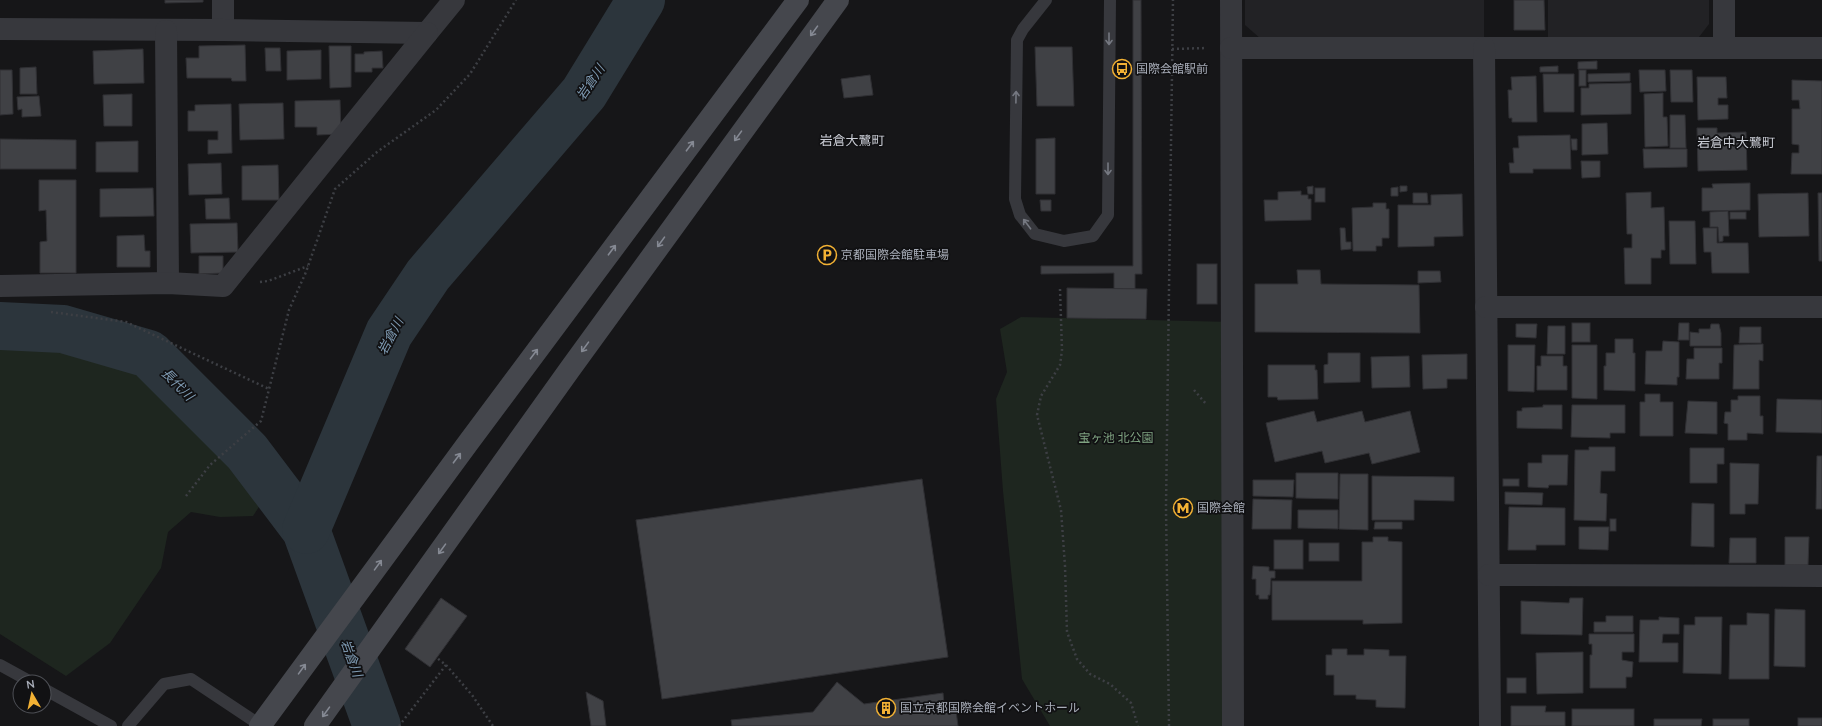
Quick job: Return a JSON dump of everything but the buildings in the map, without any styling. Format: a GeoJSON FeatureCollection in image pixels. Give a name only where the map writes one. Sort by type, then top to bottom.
{"type":"FeatureCollection","features":[{"type":"Feature","properties":{"kind":"street"},"geometry":{"type":"LineString","coordinates":[[223,0],[223,30]]}},
{"type":"Feature","properties":{"kind":"street"},"geometry":{"type":"LineString","coordinates":[[0,286],[168,283],[223,286],[454,0]]}},
{"type":"Feature","properties":{"kind":"street"},"geometry":{"type":"LineString","coordinates":[[260,726],[433,489],[798,0]]}},
{"type":"Feature","properties":{"kind":"street"},"geometry":{"type":"LineString","coordinates":[[316,726],[570,369],[838,0]]}},
{"type":"Feature","properties":{"kind":"street"},"geometry":{"type":"LineString","coordinates":[[1231,0],[1233,726]]}},
{"type":"Feature","properties":{"kind":"street"},"geometry":{"type":"LineString","coordinates":[[1724,0],[1724,48]]}},
{"type":"Feature","properties":{"kind":"street"},"geometry":{"type":"LineString","coordinates":[[0,29],[427,33]]}},
{"type":"Feature","properties":{"kind":"street"},"geometry":{"type":"LineString","coordinates":[[166,30],[168,283]]}},
{"type":"Feature","properties":{"kind":"street"},"geometry":{"type":"LineString","coordinates":[[1231,48],[1822,48]]}},
{"type":"Feature","properties":{"kind":"street"},"geometry":{"type":"LineString","coordinates":[[1484,48],[1490,726]]}},
{"type":"Feature","properties":{"kind":"street"},"geometry":{"type":"LineString","coordinates":[[1486,306],[1822,307]]}},
{"type":"Feature","properties":{"kind":"street"},"geometry":{"type":"LineString","coordinates":[[1489,574],[1822,576]]}},
{"type":"Feature","properties":{"kind":"lane"},"geometry":{"type":"LineString","coordinates":[[1046,0],[1023,29],[1017,40],[1015,199],[1020,215],[1035,234],[1064,241],[1093,236],[1108,215],[1110,0]]}},
{"type":"Feature","properties":{"kind":"lane"},"geometry":{"type":"LineString","coordinates":[[0,665],[16,674]]}},
{"type":"Feature","properties":{"kind":"lane"},"geometry":{"type":"LineString","coordinates":[[128,726],[164,684],[191,679],[260,726]]}},
{"type":"Feature","properties":{"kind":"lane"},"geometry":{"type":"LineString","coordinates":[[52,693],[111,726]]}},
{"type":"Feature","properties":{"kind":"path"},"geometry":{"type":"LineString","coordinates":[[186,496],[210,466],[261,420],[288,310],[308,266],[335,189],[377,152],[436,110],[470,74],[516,0]]}},
{"type":"Feature","properties":{"kind":"path"},"geometry":{"type":"LineString","coordinates":[[1169,726],[1166,507],[1173,0]]}},
{"type":"Feature","properties":{"kind":"path"},"geometry":{"type":"LineString","coordinates":[[1172,49],[1231,48]]}},
{"type":"Feature","properties":{"kind":"path"},"geometry":{"type":"LineString","coordinates":[[223,286],[268,281],[308,266]]}},
{"type":"Feature","properties":{"kind":"path"},"geometry":{"type":"LineString","coordinates":[[1060,289],[1062,350],[1060,365],[1041,396],[1037,414],[1061,510],[1065,566],[1067,632],[1077,659],[1090,674],[1110,684],[1131,703],[1138,726]]}},
{"type":"Feature","properties":{"kind":"path"},"geometry":{"type":"LineString","coordinates":[[48,312],[80,314],[126,322],[269,389]]}},
{"type":"Feature","properties":{"kind":"path"},"geometry":{"type":"LineString","coordinates":[[437,658],[446,664],[472,695],[493,726]]}},
{"type":"Feature","properties":{"kind":"path"},"geometry":{"type":"LineString","coordinates":[[399,726],[446,664]]}},
{"type":"Feature","properties":{"kind":"shaded area"},"geometry":{"type":"Polygon","coordinates":[[[1245,0],[1484,0],[1484,40],[1261,39],[1245,25],[1245,0]]]}},
{"type":"Feature","properties":{"kind":"shaded area"},"geometry":{"type":"Polygon","coordinates":[[[1548,0],[1709,0],[1709,24],[1699,37],[1548,37],[1548,0]]]}},
{"type":"Feature","properties":{"kind":"green space","name":"宝ヶ池 北公園"},"geometry":{"type":"Polygon","coordinates":[[[1021,317],[1232,322],[1233,726],[1050,726],[1022,679],[1003,491],[996,399],[1007,372],[1000,329],[1021,317]]]}},
{"type":"Feature","properties":{"kind":"green space"},"geometry":{"type":"Polygon","coordinates":[[[0,333],[39,334],[115,356],[176,406],[252,478],[266,496],[253,516],[220,517],[191,512],[168,532],[161,568],[110,643],[66,676],[0,634],[0,333]]]}},
{"type":"Feature","properties":{"kind":"waterway","name":"岩倉川"},"geometry":{"type":"LineString","coordinates":[[306,530],[389,333],[428,275],[584,93],[641,0]]}},
{"type":"Feature","properties":{"kind":"waterway","name":"長代川"},"geometry":{"type":"LineString","coordinates":[[0,326],[63,329],[149,354],[247,452],[306,530],[377,726]]}},
{"type":"Feature","properties":{"kind":"place","name":"国際会館駅前"},"geometry":{"type":"Point","coordinates":[1122,69]}},
{"type":"Feature","properties":{"kind":"place","name":"京都国際会館駐車場"},"geometry":{"type":"Point","coordinates":[827,255]}},
{"type":"Feature","properties":{"kind":"place","name":"国際会館"},"geometry":{"type":"Point","coordinates":[1183,508]}},
{"type":"Feature","properties":{"kind":"place","name":"国立京都国際会館イベントホール"},"geometry":{"type":"Point","coordinates":[886,708]}},
{"type":"Feature","properties":{"kind":"district","name":"岩倉大鷺町"},"geometry":{"type":"Point","coordinates":[852,140]}},
{"type":"Feature","properties":{"kind":"district","name":"岩倉中大鷺町"},"geometry":{"type":"Point","coordinates":[1736,142]}}]}
